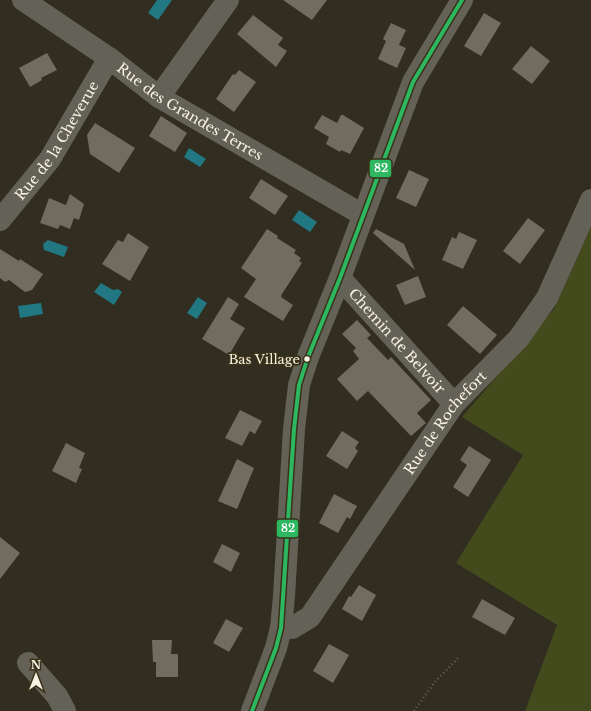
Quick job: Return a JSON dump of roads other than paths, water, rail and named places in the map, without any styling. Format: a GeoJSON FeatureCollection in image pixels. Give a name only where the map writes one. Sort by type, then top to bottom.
{"type":"FeatureCollection","features":[{"type":"Feature","properties":{"kind":"street","name":"Rue des Grandes Terres"},"geometry":{"type":"LineString","coordinates":[[23,0],[109,58],[159,97],[363,215]]}},
{"type":"Feature","properties":{"kind":"street"},"geometry":{"type":"LineString","coordinates":[[159,97],[228,0]]}},
{"type":"Feature","properties":{"kind":"street"},"geometry":{"type":"LineString","coordinates":[[251,707],[276,648],[281,628],[294,429],[299,385],[308,357],[340,278],[413,82],[462,0]]}},
{"type":"Feature","properties":{"kind":"street","name":"Rue de la Cheverue"},"geometry":{"type":"LineString","coordinates":[[0,220],[50,159],[109,58]]}},
{"type":"Feature","properties":{"kind":"street","name":"Rue de Rochefort"},"geometry":{"type":"LineString","coordinates":[[281,628],[292,628],[310,617],[454,404],[519,338],[547,298],[591,200]]}},
{"type":"Feature","properties":{"kind":"street","name":"Chemin de Belvoir"},"geometry":{"type":"LineString","coordinates":[[340,278],[454,404]]}},
{"type":"Feature","properties":{"kind":"street"},"geometry":{"type":"LineString","coordinates":[[28,663],[57,696],[65,711]]}},
{"type":"Feature","properties":{"kind":"water"},"geometry":{"type":"Polygon","coordinates":[[[157,0],[172,0],[158,20],[148,13],[157,0]]]}},
{"type":"Feature","properties":{"kind":"water"},"geometry":{"type":"Polygon","coordinates":[[[189,148],[206,159],[200,167],[184,157],[189,148]]]}},
{"type":"Feature","properties":{"kind":"water"},"geometry":{"type":"Polygon","coordinates":[[[299,210],[317,222],[310,232],[292,220],[299,210]]]}},
{"type":"Feature","properties":{"kind":"water"},"geometry":{"type":"Polygon","coordinates":[[[48,240],[68,247],[64,257],[44,250],[43,244],[48,240]]]}},
{"type":"Feature","properties":{"kind":"water"},"geometry":{"type":"Polygon","coordinates":[[[101,283],[113,290],[118,289],[122,292],[114,305],[94,292],[101,283]]]}},
{"type":"Feature","properties":{"kind":"water"},"geometry":{"type":"Polygon","coordinates":[[[198,297],[207,303],[197,319],[187,313],[198,297]]]}},
{"type":"Feature","properties":{"kind":"water"},"geometry":{"type":"Polygon","coordinates":[[[41,303],[43,314],[20,318],[18,306],[41,303]]]}},
{"type":"Feature","properties":{"kind":"place","name":"Bas Village"},"geometry":{"type":"Point","coordinates":[307,359]}}]}
